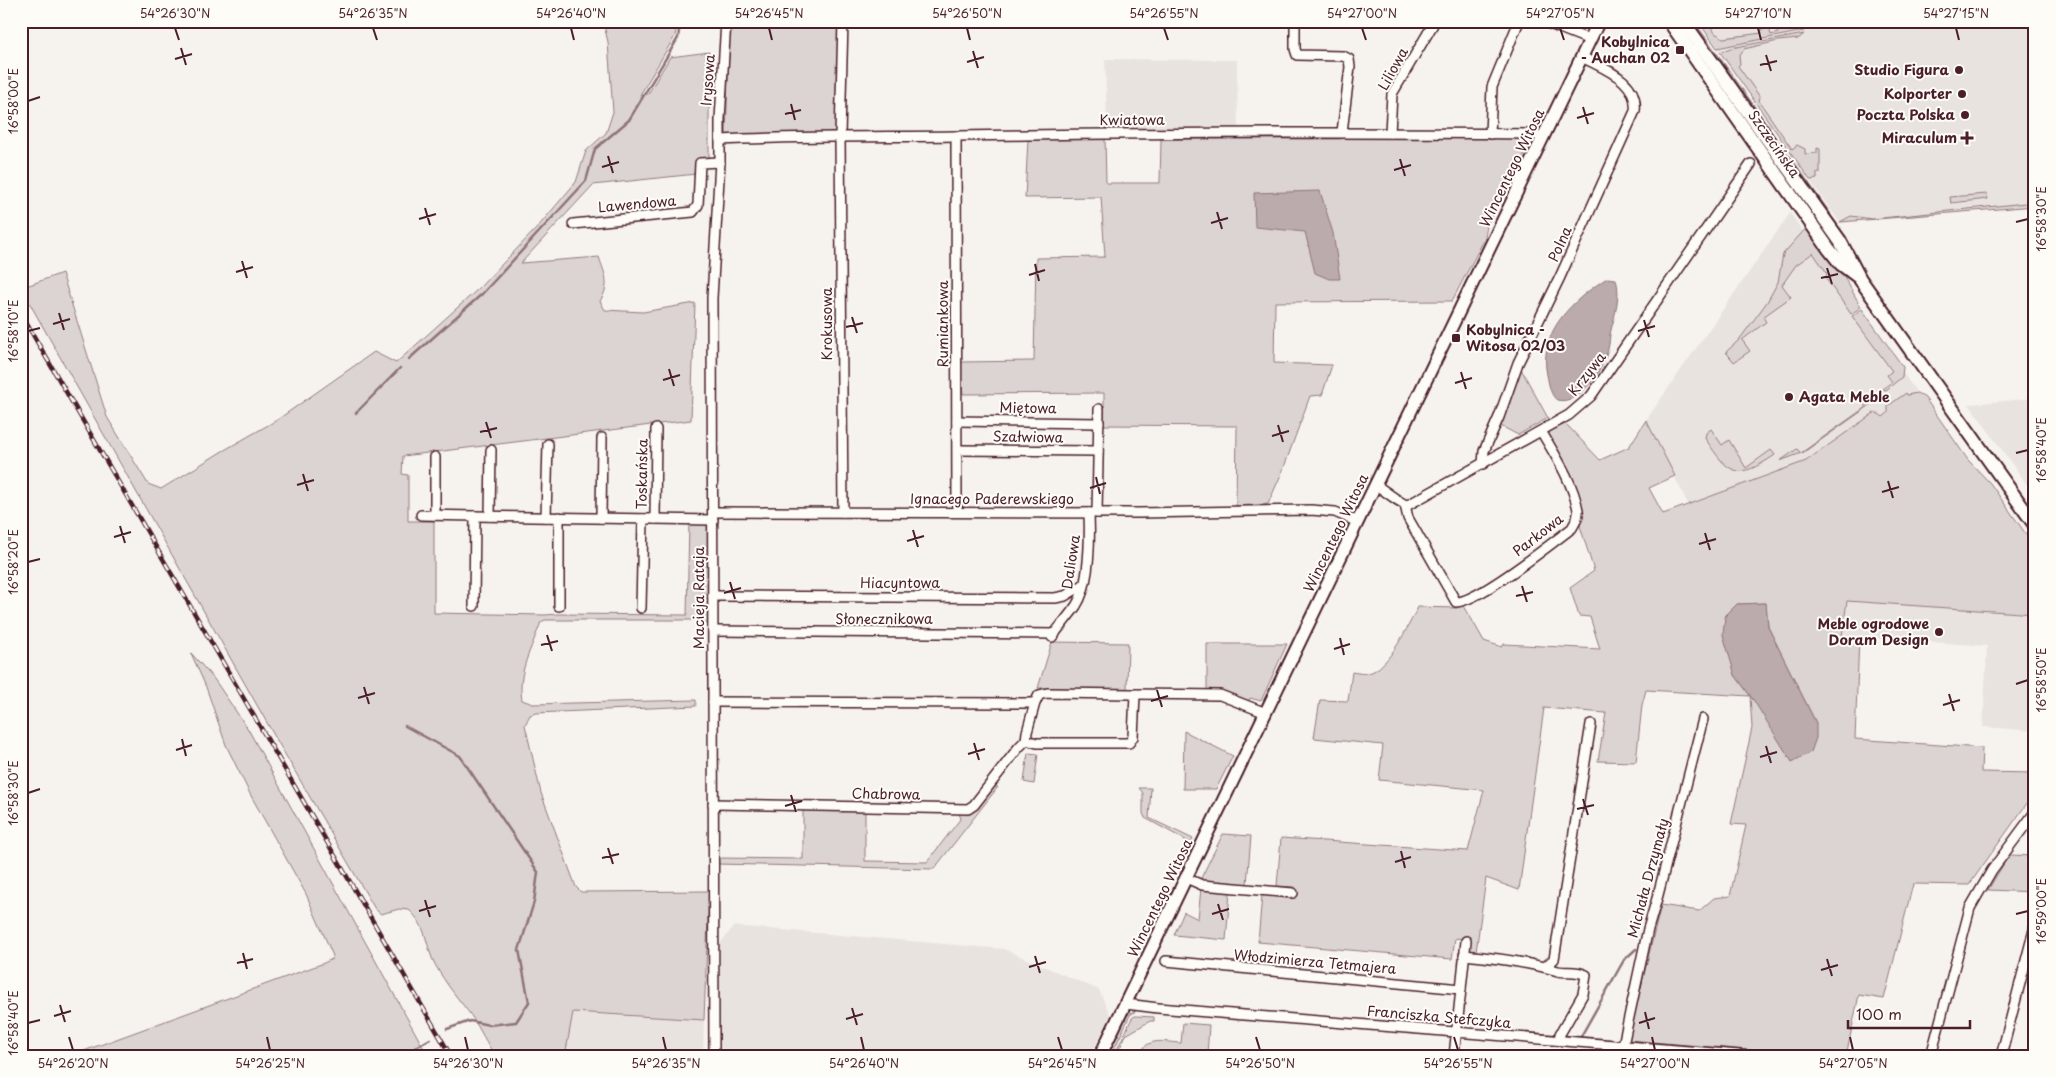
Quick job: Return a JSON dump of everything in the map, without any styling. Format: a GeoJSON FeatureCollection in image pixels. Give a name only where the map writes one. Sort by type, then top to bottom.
{"type":"FeatureCollection","features":[{"type":"Feature","properties":{"kind":"main road","name":"Szczecińska"},"geometry":{"type":"LineString","coordinates":[[1669,21],[1829,249],[1842,264],[1860,278]]}},
{"type":"Feature","properties":{"kind":"main road","name":"Szczecińska"},"geometry":{"type":"LineString","coordinates":[[1683,21],[1840,241],[1860,278],[2035,525]]}},
{"type":"Feature","properties":{"kind":"street","name":"Irysowa"},"geometry":{"type":"LineString","coordinates":[[720,140],[726,21]]}},
{"type":"Feature","properties":{"kind":"street","name":"Krokusowa"},"geometry":{"type":"LineString","coordinates":[[843,21],[840,136],[843,512]]}},
{"type":"Feature","properties":{"kind":"street"},"geometry":{"type":"LineString","coordinates":[[1295,21],[1295,49],[1297,55],[1343,56],[1349,59],[1350,66],[1342,132]]}},
{"type":"Feature","properties":{"kind":"street","name":"Liliowa"},"geometry":{"type":"LineString","coordinates":[[1390,133],[1392,94],[1434,21]]}},
{"type":"Feature","properties":{"kind":"street"},"geometry":{"type":"LineString","coordinates":[[1490,134],[1492,87],[1519,21]]}},
{"type":"Feature","properties":{"kind":"street"},"geometry":{"type":"LineString","coordinates":[[1542,21],[1590,40]]}},
{"type":"Feature","properties":{"kind":"street","name":"Wincentego Witosa"},"geometry":{"type":"LineString","coordinates":[[1100,1056],[1600,22]]}},
{"type":"Feature","properties":{"kind":"street","name":"Polna"},"geometry":{"type":"LineString","coordinates":[[1483,464],[1484,450],[1499,417],[1518,363],[1560,277],[1635,111],[1636,102],[1634,95],[1623,80],[1582,57]]}},
{"type":"Feature","properties":{"kind":"street","name":"Kwiatowa"},"geometry":{"type":"LineString","coordinates":[[720,140],[840,136],[1342,132],[1533,134],[1544,137]]}},
{"type":"Feature","properties":{"kind":"street","name":"Rumiankowa"},"geometry":{"type":"LineString","coordinates":[[956,136],[957,512]]}},
{"type":"Feature","properties":{"kind":"street","name":"Macieja Rataja"},"geometry":{"type":"LineString","coordinates":[[714,1056],[712,298],[720,140]]}},
{"type":"Feature","properties":{"kind":"street","name":"Lawendowa"},"geometry":{"type":"LineString","coordinates":[[573,224],[694,212],[698,205],[700,164],[720,162]]}},
{"type":"Feature","properties":{"kind":"street","name":"Krzywa"},"geometry":{"type":"LineString","coordinates":[[1405,505],[1412,504],[1541,431],[1575,410],[1591,396],[1751,164]]}},
{"type":"Feature","properties":{"kind":"street","name":"Daliowa"},"geometry":{"type":"LineString","coordinates":[[1053,636],[1076,605],[1083,585],[1090,551],[1098,451],[1099,409]]}},
{"type":"Feature","properties":{"kind":"street","name":"Miętowa"},"geometry":{"type":"LineString","coordinates":[[957,422],[1099,423]]}},
{"type":"Feature","properties":{"kind":"street","name":"Toskańska"},"geometry":{"type":"LineString","coordinates":[[655,519],[656,428]]}},
{"type":"Feature","properties":{"kind":"street","name":"Parkowa"},"geometry":{"type":"LineString","coordinates":[[1405,505],[1408,518],[1456,602],[1464,601],[1516,570],[1572,528],[1576,522],[1578,511],[1567,477],[1541,431]]}},
{"type":"Feature","properties":{"kind":"street"},"geometry":{"type":"LineString","coordinates":[[601,518],[602,438]]}},
{"type":"Feature","properties":{"kind":"street"},"geometry":{"type":"LineString","coordinates":[[546,517],[548,444]]}},
{"type":"Feature","properties":{"kind":"street"},"geometry":{"type":"LineString","coordinates":[[490,516],[491,450]]}},
{"type":"Feature","properties":{"kind":"street","name":"Szałwiowa"},"geometry":{"type":"LineString","coordinates":[[958,450],[1098,451]]}},
{"type":"Feature","properties":{"kind":"street"},"geometry":{"type":"LineString","coordinates":[[435,515],[436,457]]}},
{"type":"Feature","properties":{"kind":"street"},"geometry":{"type":"LineString","coordinates":[[1376,485],[1405,505]]}},
{"type":"Feature","properties":{"kind":"street","name":"Ignacego Paderewskiego"},"geometry":{"type":"LineString","coordinates":[[713,516],[843,512],[1311,510],[1335,512],[1358,522]]}},
{"type":"Feature","properties":{"kind":"street","name":"Toskańska"},"geometry":{"type":"LineString","coordinates":[[421,515],[642,519],[713,516]]}},
{"type":"Feature","properties":{"kind":"street"},"geometry":{"type":"LineString","coordinates":[[474,606],[475,516]]}},
{"type":"Feature","properties":{"kind":"street"},"geometry":{"type":"LineString","coordinates":[[559,517],[559,606]]}},
{"type":"Feature","properties":{"kind":"street","name":"Toskańska"},"geometry":{"type":"LineString","coordinates":[[641,608],[642,519]]}},
{"type":"Feature","properties":{"kind":"street","name":"Hiacyntowa"},"geometry":{"type":"LineString","coordinates":[[713,596],[1055,598],[1065,596],[1083,585]]}},
{"type":"Feature","properties":{"kind":"street","name":"Słonecznikowa"},"geometry":{"type":"LineString","coordinates":[[713,631],[1053,636]]}},
{"type":"Feature","properties":{"kind":"street"},"geometry":{"type":"LineString","coordinates":[[714,702],[1035,703],[1039,695],[1047,693],[1220,695],[1266,714]]}},
{"type":"Feature","properties":{"kind":"street"},"geometry":{"type":"LineString","coordinates":[[1026,740],[1037,743],[1129,743],[1133,736],[1135,695]]}},
{"type":"Feature","properties":{"kind":"street","name":"Chabrowa"},"geometry":{"type":"LineString","coordinates":[[713,804],[968,809],[974,805],[1026,740],[1026,732],[1035,703]]}},
{"type":"Feature","properties":{"kind":"street","name":"Michała Drzymały"},"geometry":{"type":"LineString","coordinates":[[1622,1045],[1648,929],[1703,718]]}},
{"type":"Feature","properties":{"kind":"street"},"geometry":{"type":"LineString","coordinates":[[1546,966],[1554,959],[1591,724]]}},
{"type":"Feature","properties":{"kind":"street"},"geometry":{"type":"LineString","coordinates":[[1931,1056],[1970,908],[2005,852],[2035,812]]}},
{"type":"Feature","properties":{"kind":"street"},"geometry":{"type":"LineString","coordinates":[[1186,878],[1202,885],[1293,893]]}},
{"type":"Feature","properties":{"kind":"street"},"geometry":{"type":"LineString","coordinates":[[2001,1056],[2035,926]]}},
{"type":"Feature","properties":{"kind":"street"},"geometry":{"type":"LineString","coordinates":[[1454,1056],[1466,941]]}},
{"type":"Feature","properties":{"kind":"street"},"geometry":{"type":"LineString","coordinates":[[1464,955],[1546,966],[1559,971],[1586,975],[1583,994],[1560,1034],[1559,1040]]}},
{"type":"Feature","properties":{"kind":"street","name":"Włodzimierza Tetmajera"},"geometry":{"type":"LineString","coordinates":[[1166,961],[1461,989]]}},
{"type":"Feature","properties":{"kind":"street","name":"Franciszka Stefczyka"},"geometry":{"type":"LineString","coordinates":[[1126,1004],[1751,1056]]}},
{"type":"Feature","properties":{"kind":"shaded area"},"geometry":{"type":"Polygon","coordinates":[[[603,21],[675,21],[675,36],[640,95],[648,94],[670,57],[709,52],[709,159],[696,160],[696,174],[593,185],[521,263],[599,257],[606,279],[605,289],[600,301],[605,310],[643,312],[695,303],[691,420],[403,456],[402,474],[408,475],[408,521],[434,521],[434,613],[687,615],[689,523],[707,524],[709,526],[710,627],[703,620],[545,620],[541,622],[526,660],[521,690],[522,700],[533,704],[696,700],[696,706],[536,713],[530,715],[525,725],[541,793],[576,887],[581,892],[709,891],[704,1020],[573,1012],[565,1056],[497,1056],[493,1053],[474,1020],[439,972],[432,958],[424,932],[414,915],[409,910],[399,909],[381,914],[375,909],[275,737],[21,288],[62,273],[107,417],[148,484],[161,489],[277,420],[374,352],[396,363],[478,289],[536,229],[576,182],[586,151],[606,133],[613,112],[608,42],[603,21]]]}},
{"type":"Feature","properties":{"kind":"shaded area"},"geometry":{"type":"Polygon","coordinates":[[[730,21],[838,21],[837,133],[726,135],[730,21]]]}},
{"type":"Feature","properties":{"kind":"shaded area"},"geometry":{"type":"Polygon","coordinates":[[[1691,21],[1694,21],[1770,128],[1768,132],[1691,21]]]}},
{"type":"Feature","properties":{"kind":"shaded area"},"geometry":{"type":"Polygon","coordinates":[[[1698,21],[2035,21],[2035,206],[1840,223],[1698,21]]]}},
{"type":"Feature","properties":{"kind":"shaded area"},"geometry":{"type":"Polygon","coordinates":[[[1698,21],[1707,21],[1715,33],[1723,38],[1762,33],[1761,30],[1769,28],[1771,35],[1778,33],[1777,29],[1779,28],[1780,30],[1786,29],[1786,24],[1789,23],[1796,24],[1804,31],[1717,48],[1698,21]]]}},
{"type":"Feature","properties":{"kind":"shaded area"},"geometry":{"type":"Polygon","coordinates":[[[1818,22],[1874,22],[1820,27],[1818,22]]]}},
{"type":"Feature","properties":{"kind":"shaded area"},"geometry":{"type":"Polygon","coordinates":[[[1804,34],[1798,39],[1778,41],[1744,49],[1739,56],[1740,64],[1738,66],[1760,97],[1759,101],[1792,149],[1797,145],[1805,149],[1805,154],[1817,153],[1817,148],[1820,149],[1820,173],[1817,173],[1817,179],[1810,180],[1720,52],[1731,48],[1804,34]]]}},
{"type":"Feature","properties":{"kind":"shaded area"},"geometry":{"type":"Polygon","coordinates":[[[1105,59],[1237,60],[1238,130],[1107,129],[1105,59]]]}},
{"type":"Feature","properties":{"kind":"shaded area"},"geometry":{"type":"Polygon","coordinates":[[[1348,136],[1524,137],[1531,139],[1513,179],[1501,195],[1487,225],[1485,238],[1452,301],[1275,302],[1274,363],[1332,365],[1322,395],[1310,396],[1283,470],[1268,504],[1236,506],[1237,426],[1104,425],[1104,393],[963,394],[960,362],[1034,361],[1036,258],[1105,257],[1101,197],[1025,198],[1028,139],[1105,138],[1106,183],[1160,183],[1161,139],[1340,139],[1348,136]]]}},
{"type":"Feature","properties":{"kind":"shaded area"},"geometry":{"type":"Polygon","coordinates":[[[1786,156],[1790,156],[1831,214],[1825,213],[1786,156]]]}},
{"type":"Feature","properties":{"kind":"shaded area"},"geometry":{"type":"Polygon","coordinates":[[[1320,191],[1333,233],[1340,279],[1329,279],[1315,273],[1305,232],[1255,227],[1254,193],[1320,191]]]}},
{"type":"Feature","properties":{"kind":"shaded area"},"geometry":{"type":"Polygon","coordinates":[[[1987,194],[1988,199],[1951,203],[1950,197],[1987,194]]]}},
{"type":"Feature","properties":{"kind":"shaded area"},"geometry":{"type":"Polygon","coordinates":[[[2035,202],[2035,206],[1840,222],[1851,216],[1872,219],[2035,202]]]}},
{"type":"Feature","properties":{"kind":"shaded area"},"geometry":{"type":"Polygon","coordinates":[[[1790,213],[1922,400],[1907,400],[1877,421],[1800,466],[1688,504],[1646,420],[1790,213]]]}},
{"type":"Feature","properties":{"kind":"shaded area"},"geometry":{"type":"Polygon","coordinates":[[[1808,226],[1845,278],[1861,307],[1851,314],[1826,279],[1827,273],[1813,253],[1796,265],[1782,285],[1791,297],[1763,317],[1766,322],[1742,340],[1750,351],[1734,362],[1726,352],[1739,340],[1767,302],[1778,282],[1783,254],[1808,226]]]}},
{"type":"Feature","properties":{"kind":"shaded area"},"geometry":{"type":"Polygon","coordinates":[[[1607,278],[1616,279],[1618,298],[1606,357],[1590,384],[1582,392],[1566,400],[1557,400],[1550,389],[1546,359],[1548,344],[1553,331],[1561,318],[1582,296],[1607,278]]]}},
{"type":"Feature","properties":{"kind":"shaded area"},"geometry":{"type":"Polygon","coordinates":[[[1862,309],[1903,367],[1902,377],[1886,390],[1882,389],[1892,382],[1887,375],[1892,371],[1852,316],[1862,309]]]}},
{"type":"Feature","properties":{"kind":"shaded area"},"geometry":{"type":"Polygon","coordinates":[[[1521,369],[1548,418],[1518,435],[1499,425],[1521,369]]]}},
{"type":"Feature","properties":{"kind":"shaded area"},"geometry":{"type":"Polygon","coordinates":[[[1906,393],[1907,395],[1917,393],[1925,398],[1968,460],[1990,483],[2035,547],[2035,614],[1847,601],[1842,636],[1859,638],[1855,739],[1982,748],[1981,772],[2034,773],[2035,792],[1969,885],[1913,884],[1884,999],[1859,995],[1846,1056],[1821,1056],[1628,1040],[1661,905],[1699,911],[1714,898],[1730,896],[1746,825],[1731,824],[1752,728],[1750,696],[1646,690],[1642,705],[1636,762],[1598,761],[1606,713],[1544,708],[1519,890],[1486,878],[1476,952],[1470,951],[1469,940],[1455,938],[1452,959],[1258,942],[1262,895],[1294,897],[1295,887],[1277,886],[1281,838],[1468,851],[1484,790],[1379,780],[1383,745],[1314,738],[1320,700],[1348,701],[1352,672],[1368,673],[1376,670],[1383,664],[1397,645],[1418,607],[1457,608],[1463,604],[1484,641],[1502,647],[1504,644],[1600,649],[1590,617],[1579,616],[1570,588],[1594,571],[1580,526],[1581,511],[1546,432],[1566,424],[1600,460],[1629,447],[1646,420],[1675,476],[1649,488],[1663,514],[1806,461],[1874,413],[1883,417],[1888,413],[1888,406],[1906,393]],[[1766,603],[1737,604],[1735,675],[1754,701],[1816,723],[1768,627],[1766,603]]]}},
{"type":"Feature","properties":{"kind":"shaded area"},"geometry":{"type":"Polygon","coordinates":[[[2035,398],[2035,496],[1969,404],[2035,398]]]}},
{"type":"Feature","properties":{"kind":"shaded area"},"geometry":{"type":"Polygon","coordinates":[[[1867,399],[1871,402],[1869,406],[1804,452],[1780,461],[1797,449],[1801,453],[1866,407],[1862,402],[1867,399]]]}},
{"type":"Feature","properties":{"kind":"shaded area"},"geometry":{"type":"Polygon","coordinates":[[[1711,429],[1722,445],[1729,440],[1746,468],[1771,450],[1775,455],[1751,469],[1735,470],[1721,460],[1705,438],[1706,433],[1711,429]]]}},
{"type":"Feature","properties":{"kind":"shaded area"},"geometry":{"type":"Polygon","coordinates":[[[1847,601],[2035,614],[2035,731],[1983,727],[1987,646],[1842,636],[1847,601]]]}},
{"type":"Feature","properties":{"kind":"shaded area"},"geometry":{"type":"Polygon","coordinates":[[[1766,603],[1768,627],[1816,723],[1816,738],[1811,752],[1792,762],[1754,701],[1735,675],[1723,635],[1725,616],[1737,604],[1766,603]]]}},
{"type":"Feature","properties":{"kind":"shaded area"},"geometry":{"type":"Polygon","coordinates":[[[1052,642],[1128,643],[1127,689],[1038,688],[1052,642]]]}},
{"type":"Feature","properties":{"kind":"shaded area"},"geometry":{"type":"Polygon","coordinates":[[[1207,644],[1287,644],[1261,701],[1250,698],[1248,702],[1207,692],[1207,644]]]}},
{"type":"Feature","properties":{"kind":"shaded area"},"geometry":{"type":"Polygon","coordinates":[[[191,653],[214,679],[248,729],[428,1056],[70,1056],[324,963],[332,959],[333,956],[306,894],[250,794],[226,745],[206,687],[191,653]]]}},
{"type":"Feature","properties":{"kind":"shaded area"},"geometry":{"type":"Polygon","coordinates":[[[1184,731],[1233,756],[1216,789],[1183,789],[1184,731]]]}},
{"type":"Feature","properties":{"kind":"shaded area"},"geometry":{"type":"Polygon","coordinates":[[[1028,753],[1038,754],[1034,784],[1024,782],[1028,753]]]}},
{"type":"Feature","properties":{"kind":"shaded area"},"geometry":{"type":"Polygon","coordinates":[[[993,787],[998,787],[934,869],[716,864],[718,858],[803,859],[803,810],[865,811],[865,861],[927,862],[961,818],[958,812],[973,811],[993,787]]]}},
{"type":"Feature","properties":{"kind":"shaded area"},"geometry":{"type":"Polygon","coordinates":[[[1139,788],[1151,788],[1149,818],[1193,839],[1191,843],[1145,818],[1143,813],[1143,793],[1139,788]]]}},
{"type":"Feature","properties":{"kind":"shaded area"},"geometry":{"type":"Polygon","coordinates":[[[1223,834],[1251,836],[1247,884],[1200,880],[1223,834]]]}},
{"type":"Feature","properties":{"kind":"shaded area"},"geometry":{"type":"Polygon","coordinates":[[[2009,855],[2035,856],[2035,892],[1988,890],[2009,855]]]}},
{"type":"Feature","properties":{"kind":"shaded area"},"geometry":{"type":"Polygon","coordinates":[[[1201,888],[1230,892],[1226,940],[1174,935],[1184,912],[1198,919],[1201,888]]]}},
{"type":"Feature","properties":{"kind":"shaded area"},"geometry":{"type":"Polygon","coordinates":[[[734,926],[1004,949],[1099,990],[1111,1016],[1090,1056],[718,1056],[717,947],[734,926]]]}},
{"type":"Feature","properties":{"kind":"shaded area"},"geometry":{"type":"Polygon","coordinates":[[[1136,1011],[1130,1015],[1111,1056],[1105,1056],[1113,1036],[1125,1017],[1136,1011]]]}},
{"type":"Feature","properties":{"kind":"shaded area"},"geometry":{"type":"Polygon","coordinates":[[[573,1012],[704,1020],[703,1056],[565,1056],[573,1012]]]}},
{"type":"Feature","properties":{"kind":"shaded area"},"geometry":{"type":"Polygon","coordinates":[[[1135,1016],[1154,1017],[1154,1021],[1150,1021],[1126,1035],[1116,1056],[1114,1056],[1132,1018],[1135,1016]]]}},
{"type":"Feature","properties":{"kind":"shaded area"},"geometry":{"type":"Polygon","coordinates":[[[1183,1023],[1209,1025],[1207,1056],[1138,1056],[1146,1045],[1151,1043],[1162,1041],[1181,1043],[1183,1023]]]}},
{"type":"Feature","properties":{"kind":"waterway"},"geometry":{"type":"LineString","coordinates":[[409,359],[482,294],[586,181],[595,149],[629,120],[678,38],[678,21]]}},
{"type":"Feature","properties":{"kind":"waterway"},"geometry":{"type":"LineString","coordinates":[[356,413],[400,368]]}},
{"type":"Feature","properties":{"kind":"waterway"},"geometry":{"type":"LineString","coordinates":[[405,726],[460,756],[538,872],[534,902],[519,950],[529,1002],[516,1022],[489,1025],[470,1021],[447,1029]]}},
{"type":"Feature","properties":{"kind":"waterway"},"geometry":{"type":"LineString","coordinates":[[1580,1038],[1624,960],[1636,949]]}},
{"type":"Feature","properties":{"kind":"waterway"},"geometry":{"type":"LineString","coordinates":[[401,1056],[430,1039]]}},
{"type":"Feature","properties":{"kind":"railway"},"geometry":{"type":"LineString","coordinates":[[21,314],[451,1056]]}},
{"type":"Feature","properties":{"kind":"place","name":"Kobylnica - Auchan 02"},"geometry":{"type":"Point","coordinates":[1680,50]}},
{"type":"Feature","properties":{"kind":"place","name":"Studio Figura"},"geometry":{"type":"Point","coordinates":[1959,70]}},
{"type":"Feature","properties":{"kind":"place","name":"Kolporter"},"geometry":{"type":"Point","coordinates":[1962,94]}},
{"type":"Feature","properties":{"kind":"place","name":"Poczta Polska"},"geometry":{"type":"Point","coordinates":[1965,115]}},
{"type":"Feature","properties":{"kind":"place","name":"Miraculum"},"geometry":{"type":"Point","coordinates":[1967,138]}},
{"type":"Feature","properties":{"kind":"place","name":"Kobylnica - Witosa 02/03"},"geometry":{"type":"Point","coordinates":[1456,338]}},
{"type":"Feature","properties":{"kind":"place","name":"Agata Meble"},"geometry":{"type":"Point","coordinates":[1789,397]}},
{"type":"Feature","properties":{"kind":"place","name":"Meble ogrodowe Doram Design"},"geometry":{"type":"Point","coordinates":[1939,632]}}]}
